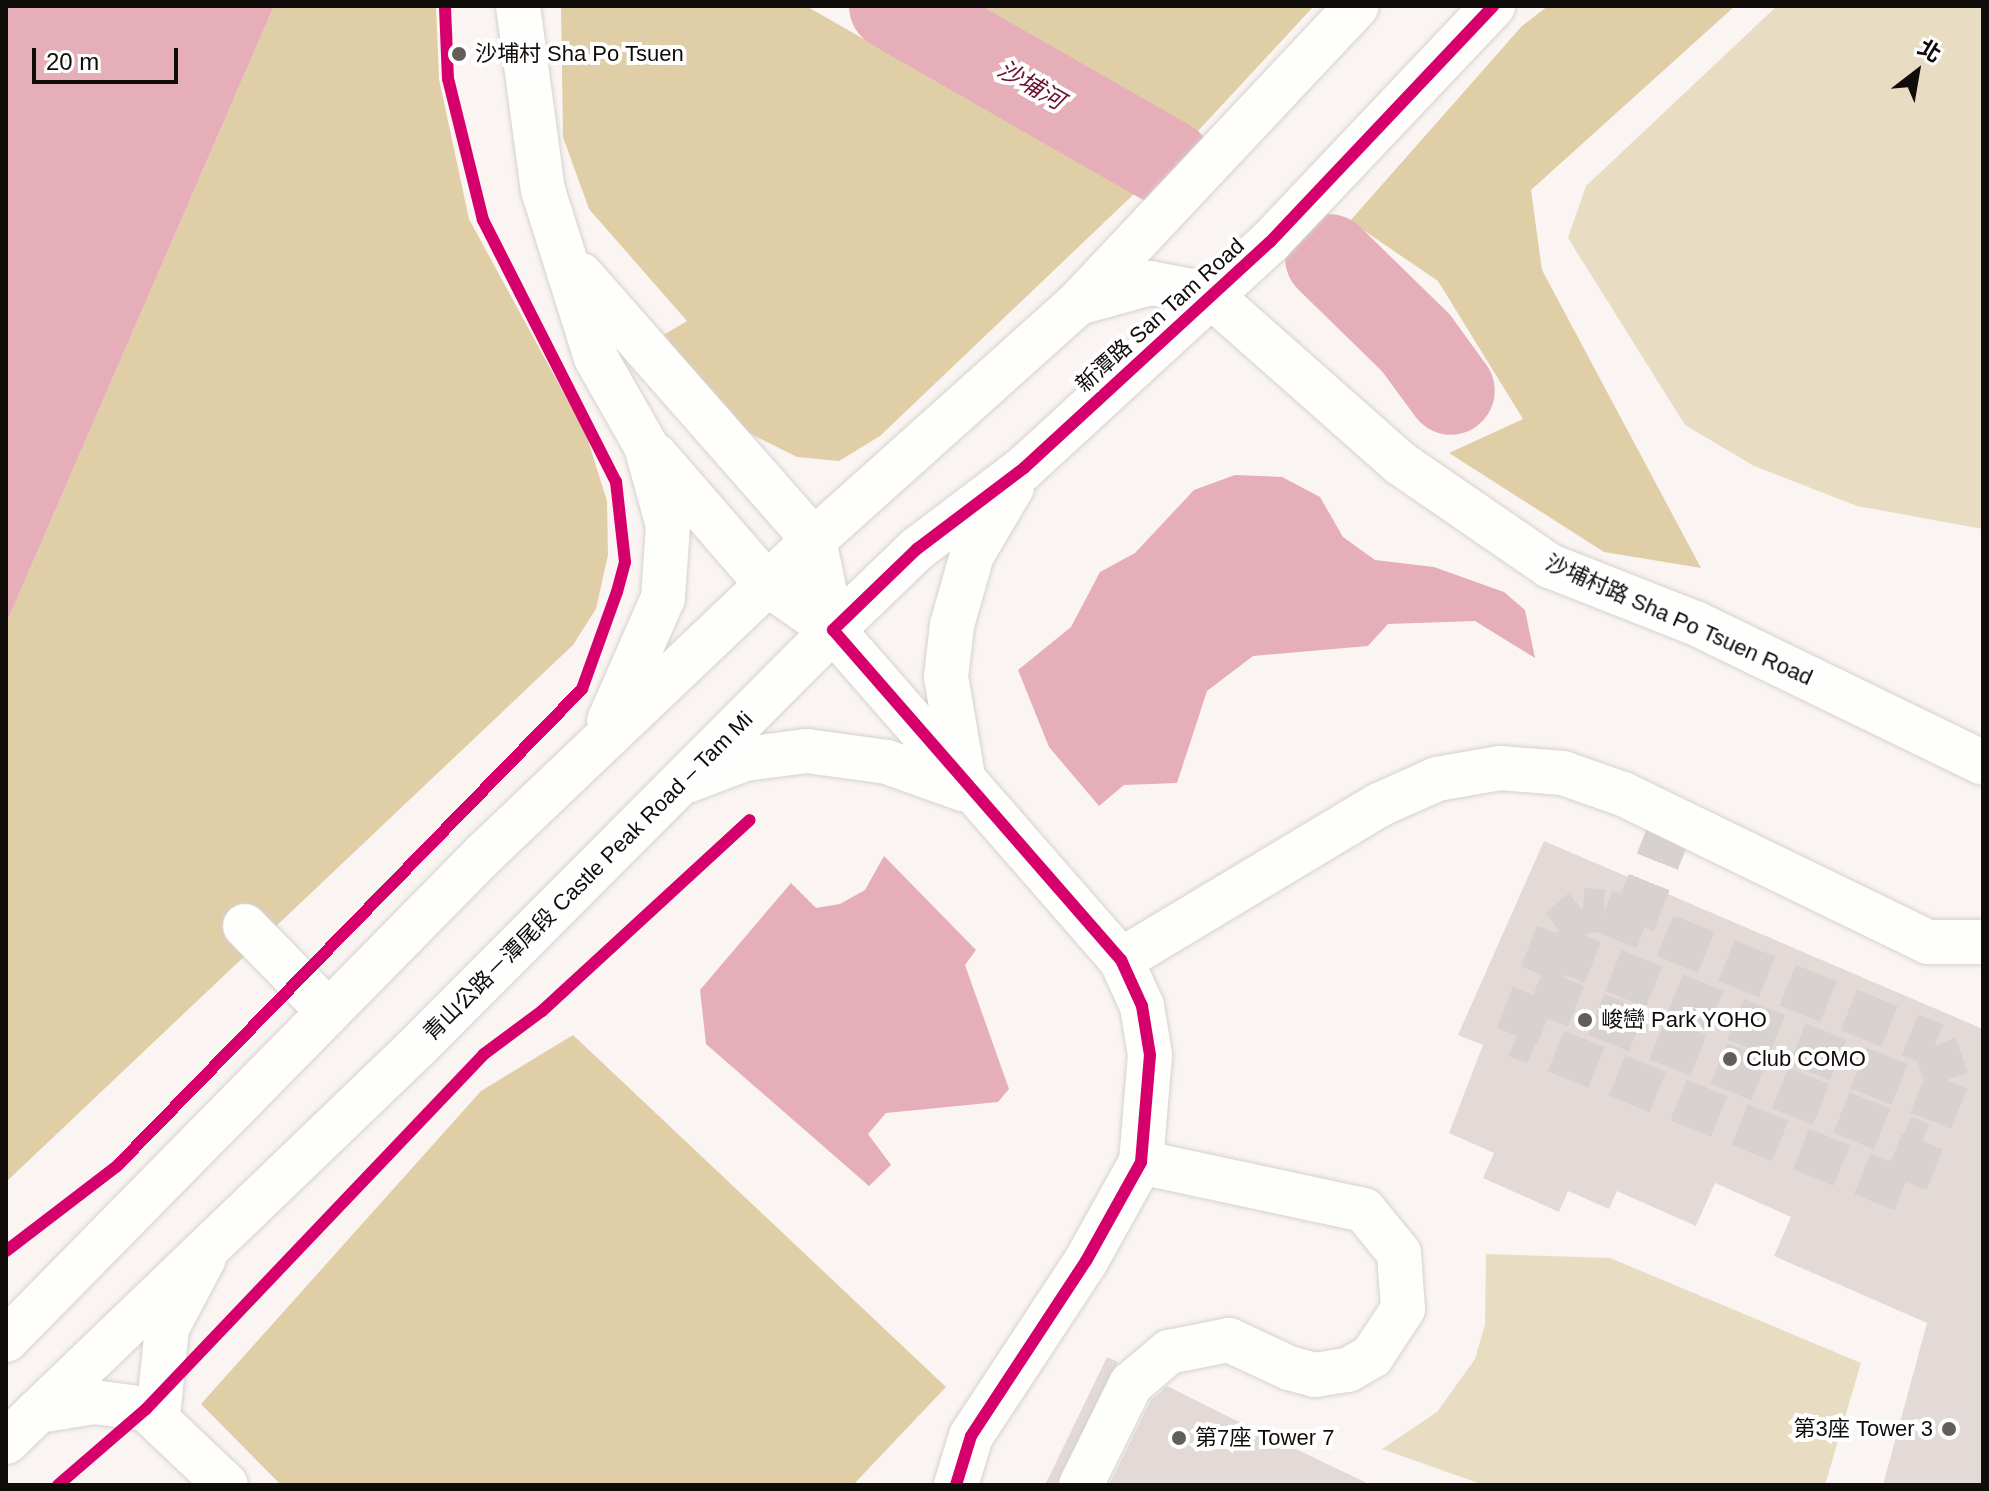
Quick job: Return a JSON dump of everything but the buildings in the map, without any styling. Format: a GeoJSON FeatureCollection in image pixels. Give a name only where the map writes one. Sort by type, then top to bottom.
{"type":"FeatureCollection","features":[{"type":"Feature","properties":{"kind":"street"},"geometry":{"type":"LineString","coordinates":[[518,6],[529,123],[596,358],[646,446],[766,583],[833,630],[966,790],[1121,960],[1142,1006],[1150,1055],[1141,1162],[1086,1261],[971,1436],[956,1485]]}},
{"type":"Feature","properties":{"kind":"street"},"geometry":{"type":"LineString","coordinates":[[13,1332],[602,738],[766,583],[1078,303],[1357,6]]}},
{"type":"Feature","properties":{"kind":"street","name":"新潭路 San Tam Road"},"geometry":{"type":"LineString","coordinates":[[833,630],[917,549],[1024,468],[1209,294],[1270,242],[1493,6]]}},
{"type":"Feature","properties":{"kind":"street"},"geometry":{"type":"LineString","coordinates":[[568,259],[687,404],[814,540],[833,630]]}},
{"type":"Feature","properties":{"kind":"street"},"geometry":{"type":"LineString","coordinates":[[1078,303],[1150,283],[1209,294]]}},
{"type":"Feature","properties":{"kind":"street","name":"沙埔村路 Sha Po Tsuen Road"},"geometry":{"type":"LineString","coordinates":[[1209,294],[1400,463],[1550,566],[1695,623],[1983,763]]}},
{"type":"Feature","properties":{"kind":"street"},"geometry":{"type":"LineString","coordinates":[[602,738],[670,570],[668,526],[646,446]]}},
{"type":"Feature","properties":{"kind":"street"},"geometry":{"type":"LineString","coordinates":[[966,790],[946,677],[958,591],[1024,468]]}},
{"type":"Feature","properties":{"kind":"street","name":"青山公路－潭尾段 Castle Peak Road – Tam Mi"},"geometry":{"type":"LineString","coordinates":[[21,1428],[163,1285],[210,1249],[687,781],[833,630]]}},
{"type":"Feature","properties":{"kind":"street"},"geometry":{"type":"LineString","coordinates":[[687,781],[745,759],[807,751],[887,762],[966,790]]}},
{"type":"Feature","properties":{"kind":"street"},"geometry":{"type":"LineString","coordinates":[[1121,960],[1379,805],[1437,779],[1500,768],[1563,773],[1623,794],[1928,942],[1983,942]]}},
{"type":"Feature","properties":{"kind":"street"},"geometry":{"type":"LineString","coordinates":[[245,926],[328,1011]]}},
{"type":"Feature","properties":{"kind":"street"},"geometry":{"type":"LineString","coordinates":[[1081,1485],[1131,1384],[1169,1352],[1229,1340],[1315,1375],[1348,1370],[1372,1356],[1403,1309],[1399,1253],[1364,1210],[1141,1162]]}},
{"type":"Feature","properties":{"kind":"street"},"geometry":{"type":"LineString","coordinates":[[210,1249],[167,1328],[158,1416],[180,1469],[226,1485]]}},
{"type":"Feature","properties":{"kind":"street"},"geometry":{"type":"LineString","coordinates":[[21,1428],[94,1402],[158,1416]]}},
{"type":"Feature","properties":{"kind":"shaded area"},"geometry":{"type":"Polygon","coordinates":[[[6,6],[274,6],[6,624],[6,6]]]}},
{"type":"Feature","properties":{"kind":"shaded area"},"geometry":{"type":"Polygon","coordinates":[[[274,6],[436,6],[439,79],[469,219],[586,434],[607,501],[608,555],[596,609],[573,645],[6,1182],[6,624],[274,6]]]}},
{"type":"Feature","properties":{"kind":"shaded area"},"geometry":{"type":"Polygon","coordinates":[[[561,6],[806,6],[1134,194],[880,436],[839,461],[797,457],[749,433],[660,337],[687,321],[589,209],[563,137],[561,6]]]}},
{"type":"Feature","properties":{"kind":"shaded area"},"geometry":{"type":"Polygon","coordinates":[[[980,6],[1314,6],[1197,132],[980,6]]]}},
{"type":"Feature","properties":{"kind":"shaded area"},"geometry":{"type":"Polygon","coordinates":[[[1548,6],[1735,6],[1531,190],[1542,270],[1701,568],[1604,552],[1449,453],[1523,419],[1438,281],[1350,221],[1522,26],[1548,6]]]}},
{"type":"Feature","properties":{"kind":"shaded area"},"geometry":{"type":"Polygon","coordinates":[[[1777,6],[1983,6],[1983,529],[1857,506],[1754,466],[1685,425],[1568,238],[1586,186],[1777,6]]]}},
{"type":"Feature","properties":{"kind":"shaded area"},"geometry":{"type":"Polygon","coordinates":[[[1235,475],[1282,477],[1320,497],[1343,537],[1375,560],[1434,567],[1504,592],[1525,610],[1535,658],[1475,621],[1388,624],[1368,646],[1253,656],[1207,691],[1177,783],[1124,785],[1099,806],[1049,747],[1018,670],[1071,627],[1100,572],[1135,553],[1194,490],[1235,475]]]}},
{"type":"Feature","properties":{"kind":"shaded area"},"geometry":{"type":"Polygon","coordinates":[[[884,856],[976,950],[965,965],[1009,1089],[998,1102],[886,1113],[868,1134],[891,1165],[869,1186],[706,1044],[700,990],[791,883],[816,908],[840,904],[865,890],[884,856]]]}},
{"type":"Feature","properties":{"kind":"shaded area"},"geometry":{"type":"Polygon","coordinates":[[[573,1035],[946,1387],[853,1485],[281,1485],[201,1404],[481,1091],[573,1035]]]}},
{"type":"Feature","properties":{"kind":"shaded area"},"geometry":{"type":"Polygon","coordinates":[[[1486,1254],[1610,1258],[1861,1363],[1825,1485],[1484,1485],[1382,1449],[1437,1412],[1475,1359],[1485,1325],[1486,1254]]]}},
{"type":"Feature","properties":{"kind":"waterway","name":"沙埔河"},"geometry":{"type":"LineString","coordinates":[[893,6],[1169,164]]}},
{"type":"Feature","properties":{"kind":"waterway","name":"沙埔河"},"geometry":{"type":"LineString","coordinates":[[1329,258],[1416,343],[1451,391]]}},
{"type":"Feature","properties":{"kind":"tunnel"},"geometry":{"type":"LineString","coordinates":[[1633,923],[1673,822]]}},
{"type":"Feature","properties":{"kind":"tunnel"},"geometry":{"type":"LineString","coordinates":[[1583,910],[1604,911],[1935,1045],[1947,1080],[1903,1190],[1517,1036],[1559,930],[1583,910]]}},
{"type":"Feature","properties":{"kind":"tunnel"},"geometry":{"type":"LineString","coordinates":[[1552,946],[1939,1100]]}},
{"type":"Feature","properties":{"kind":"tunnel"},"geometry":{"type":"LineString","coordinates":[[1535,990],[1921,1144]]}},
{"type":"Feature","properties":{"kind":"cycle path"},"geometry":{"type":"LineString","coordinates":[[6,1251],[117,1166],[582,689],[617,592],[625,562],[616,482],[483,220],[448,79],[445,6]]}},
{"type":"Feature","properties":{"kind":"cycle path"},"geometry":{"type":"LineString","coordinates":[[956,1485],[971,1436],[1086,1261],[1141,1162],[1150,1055],[1142,1006],[1121,960],[833,630],[917,549],[1024,468],[1270,242],[1493,6]]}},
{"type":"Feature","properties":{"kind":"cycle path"},"geometry":{"type":"LineString","coordinates":[[58,1485],[146,1409],[484,1054],[542,1011],[750,820]]}},
{"type":"Feature","properties":{"kind":"place","name":"沙埔村 Sha Po Tsuen"},"geometry":{"type":"Point","coordinates":[459,54]}},
{"type":"Feature","properties":{"kind":"place","name":"峻巒 Park YOHO"},"geometry":{"type":"Point","coordinates":[1585,1020]}},
{"type":"Feature","properties":{"kind":"place","name":"Club COMO"},"geometry":{"type":"Point","coordinates":[1730,1059]}},
{"type":"Feature","properties":{"kind":"place","name":"第3座 Tower 3"},"geometry":{"type":"Point","coordinates":[1949,1429]}},
{"type":"Feature","properties":{"kind":"place","name":"第7座 Tower 7"},"geometry":{"type":"Point","coordinates":[1179,1438]}}]}
